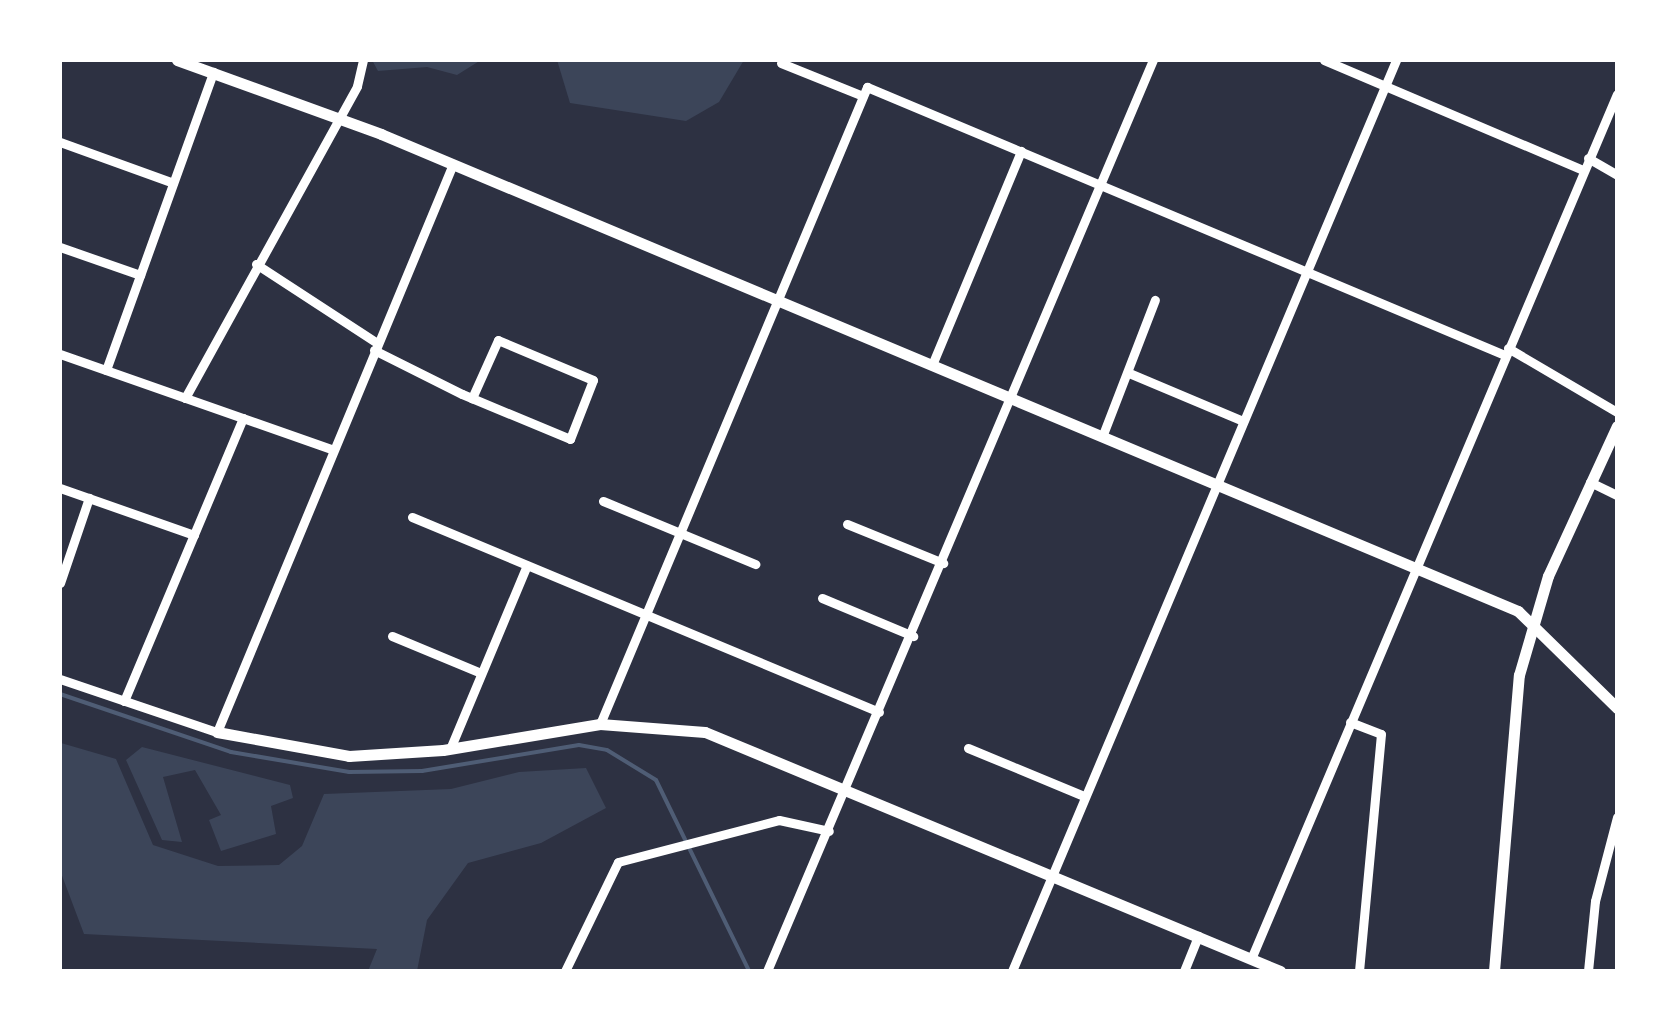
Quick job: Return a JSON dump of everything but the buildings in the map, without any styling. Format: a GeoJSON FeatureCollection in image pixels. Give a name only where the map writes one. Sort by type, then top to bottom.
{"type":"FeatureCollection","features":[{"type":"Feature","properties":{"kind":"street"},"geometry":{"type":"LineString","coordinates":[[177,60],[453,164],[1414,567],[1532,622],[1617,708]]}},
{"type":"Feature","properties":{"kind":"street"},"geometry":{"type":"LineString","coordinates":[[185,398],[337,118],[364,60]]}},
{"type":"Feature","properties":{"kind":"street"},"geometry":{"type":"LineString","coordinates":[[1324,60],[1582,170]]}},
{"type":"Feature","properties":{"kind":"street"},"geometry":{"type":"LineString","coordinates":[[1012,971],[1396,60]]}},
{"type":"Feature","properties":{"kind":"street"},"geometry":{"type":"LineString","coordinates":[[770,970],[1151,61]]}},
{"type":"Feature","properties":{"kind":"street"},"geometry":{"type":"LineString","coordinates":[[781,63],[863,96]]}},
{"type":"Feature","properties":{"kind":"street"},"geometry":{"type":"LineString","coordinates":[[106,370],[213,72]]}},
{"type":"Feature","properties":{"kind":"street"},"geometry":{"type":"LineString","coordinates":[[600,724],[867,87],[1100,188],[1506,352],[1617,412]]}},
{"type":"Feature","properties":{"kind":"street"},"geometry":{"type":"LineString","coordinates":[[1251,959],[1617,94]]}},
{"type":"Feature","properties":{"kind":"street"},"geometry":{"type":"LineString","coordinates":[[60,142],[174,183]]}},
{"type":"Feature","properties":{"kind":"street"},"geometry":{"type":"LineString","coordinates":[[932,366],[1021,152]]}},
{"type":"Feature","properties":{"kind":"street"},"geometry":{"type":"LineString","coordinates":[[1588,158],[1617,174]]}},
{"type":"Feature","properties":{"kind":"street"},"geometry":{"type":"LineString","coordinates":[[217,732],[453,164]]}},
{"type":"Feature","properties":{"kind":"street"},"geometry":{"type":"LineString","coordinates":[[60,246],[140,275]]}},
{"type":"Feature","properties":{"kind":"street"},"geometry":{"type":"LineString","coordinates":[[256,264],[375,346],[472,398],[570,439],[593,380],[498,340],[472,398]]}},
{"type":"Feature","properties":{"kind":"street"},"geometry":{"type":"LineString","coordinates":[[1102,436],[1156,300]]}},
{"type":"Feature","properties":{"kind":"street"},"geometry":{"type":"LineString","coordinates":[[60,354],[332,449]]}},
{"type":"Feature","properties":{"kind":"street"},"geometry":{"type":"LineString","coordinates":[[1129,373],[1243,421]]}},
{"type":"Feature","properties":{"kind":"street"},"geometry":{"type":"LineString","coordinates":[[124,701],[243,418]]}},
{"type":"Feature","properties":{"kind":"street"},"geometry":{"type":"LineString","coordinates":[[1494,971],[1513,716],[1532,622],[1617,426]]}},
{"type":"Feature","properties":{"kind":"street"},"geometry":{"type":"LineString","coordinates":[[1590,482],[1617,495]]}},
{"type":"Feature","properties":{"kind":"street"},"geometry":{"type":"LineString","coordinates":[[60,488],[194,534]]}},
{"type":"Feature","properties":{"kind":"street"},"geometry":{"type":"LineString","coordinates":[[60,583],[89,498]]}},
{"type":"Feature","properties":{"kind":"street"},"geometry":{"type":"LineString","coordinates":[[603,501],[755,564]]}},
{"type":"Feature","properties":{"kind":"street"},"geometry":{"type":"LineString","coordinates":[[412,516],[879,712]]}},
{"type":"Feature","properties":{"kind":"street"},"geometry":{"type":"LineString","coordinates":[[847,524],[943,563]]}},
{"type":"Feature","properties":{"kind":"street"},"geometry":{"type":"LineString","coordinates":[[450,749],[527,565]]}},
{"type":"Feature","properties":{"kind":"street"},"geometry":{"type":"LineString","coordinates":[[822,598],[913,636]]}},
{"type":"Feature","properties":{"kind":"street"},"geometry":{"type":"LineString","coordinates":[[392,636],[481,673]]}},
{"type":"Feature","properties":{"kind":"street"},"geometry":{"type":"LineString","coordinates":[[60,679],[217,732],[312,753],[450,749],[600,724],[705,732],[1280,971]]}},
{"type":"Feature","properties":{"kind":"street"},"geometry":{"type":"LineString","coordinates":[[1350,722],[1381,734],[1359,971]]}},
{"type":"Feature","properties":{"kind":"street"},"geometry":{"type":"LineString","coordinates":[[968,748],[1084,796]]}},
{"type":"Feature","properties":{"kind":"street"},"geometry":{"type":"LineString","coordinates":[[1588,971],[1595,901],[1617,818]]}},
{"type":"Feature","properties":{"kind":"street"},"geometry":{"type":"LineString","coordinates":[[564,971],[613,867],[678,845],[779,820],[829,830]]}},
{"type":"Feature","properties":{"kind":"street"},"geometry":{"type":"LineString","coordinates":[[1184,971],[1198,936]]}},
{"type":"Feature","properties":{"kind":"shaded area"},"geometry":{"type":"Polygon","coordinates":[[[372,60],[481,60],[457,75],[427,67],[378,71],[372,60]]]}},
{"type":"Feature","properties":{"kind":"shaded area"},"geometry":{"type":"Polygon","coordinates":[[[557,60],[744,60],[719,102],[686,121],[570,103],[557,60]]]}},
{"type":"Feature","properties":{"kind":"shaded area"},"geometry":{"type":"Polygon","coordinates":[[[61,743],[116,759],[153,845],[218,866],[279,865],[302,846],[324,794],[451,789],[519,772],[586,768],[606,808],[541,843],[468,863],[427,920],[417,971],[368,971],[377,949],[84,934],[61,873],[61,743]]]}},
{"type":"Feature","properties":{"kind":"shaded area"},"geometry":{"type":"Polygon","coordinates":[[[142,747],[290,785],[293,798],[271,806],[276,834],[221,851],[209,820],[221,815],[195,770],[163,777],[182,842],[162,840],[126,760],[142,747]]]}},
{"type":"Feature","properties":{"kind":"waterway"},"geometry":{"type":"LineString","coordinates":[[60,694],[231,752],[349,772],[422,771],[579,745],[607,750],[656,780],[749,971]]}}]}
